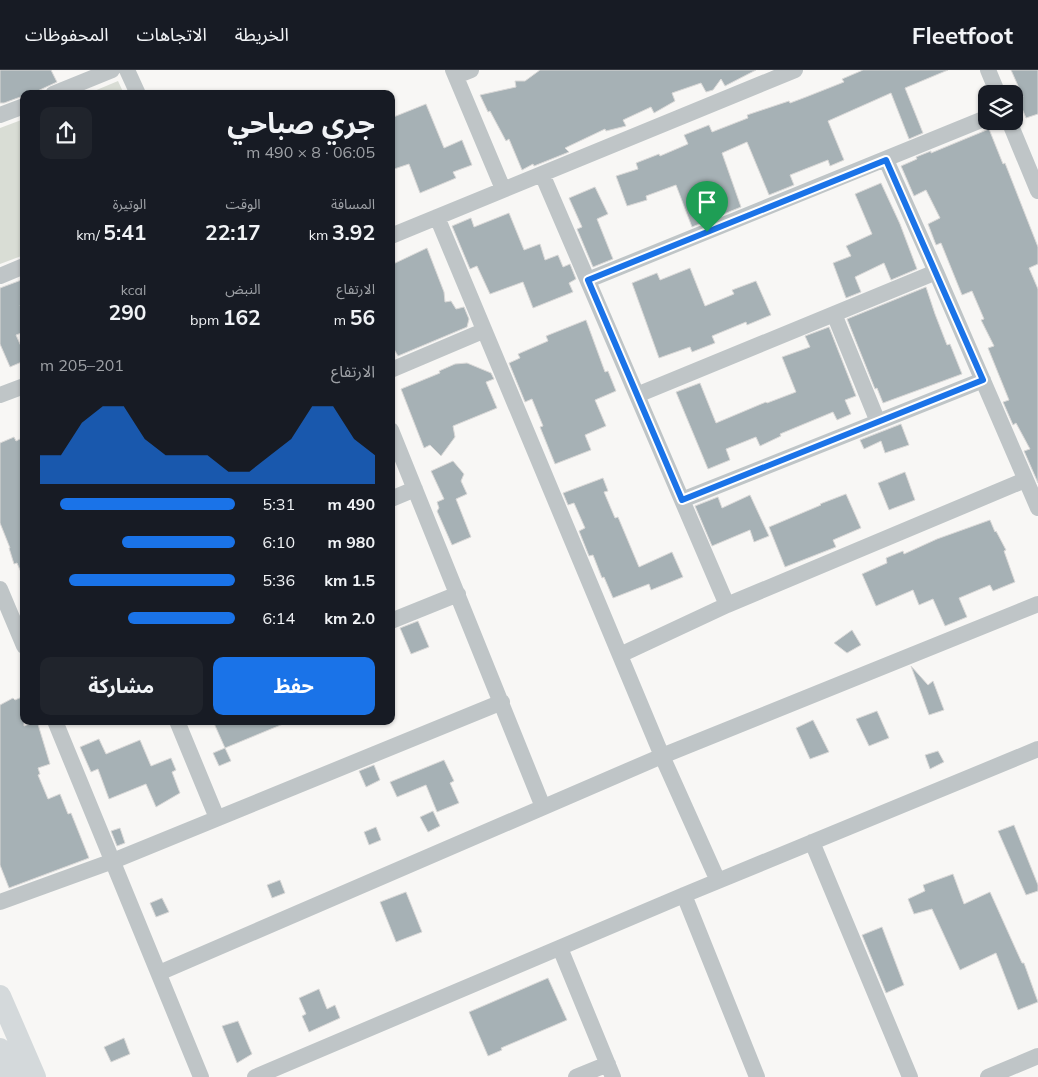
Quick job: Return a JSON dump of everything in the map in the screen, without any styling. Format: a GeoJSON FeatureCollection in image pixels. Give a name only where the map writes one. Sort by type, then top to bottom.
{"type":"FeatureCollection","features":[{"type":"Feature","properties":{"kind":"street"},"geometry":{"type":"LineString","coordinates":[[63,90],[112,70]]}},
{"type":"Feature","properties":{"kind":"street"},"geometry":{"type":"LineString","coordinates":[[127,70],[136,90]]}},
{"type":"Feature","properties":{"kind":"street"},"geometry":{"type":"LineString","coordinates":[[395,234],[795,70]]}},
{"type":"Feature","properties":{"kind":"street"},"geometry":{"type":"LineString","coordinates":[[988,70],[994,85]]}},
{"type":"Feature","properties":{"kind":"street"},"geometry":{"type":"LineString","coordinates":[[460,72],[503,189]]}},
{"type":"Feature","properties":{"kind":"street"},"geometry":{"type":"LineString","coordinates":[[0,115],[20,108]]}},
{"type":"Feature","properties":{"kind":"street"},"geometry":{"type":"LineString","coordinates":[[588,280],[978,121]]}},
{"type":"Feature","properties":{"kind":"street"},"geometry":{"type":"LineString","coordinates":[[1013,130],[1037,187]]}},
{"type":"Feature","properties":{"kind":"street"},"geometry":{"type":"LineString","coordinates":[[886,160],[1038,508]]}},
{"type":"Feature","properties":{"kind":"street"},"geometry":{"type":"LineString","coordinates":[[542,174],[727,605]]}},
{"type":"Feature","properties":{"kind":"street"},"geometry":{"type":"LineString","coordinates":[[437,217],[662,756],[718,881]]}},
{"type":"Feature","properties":{"kind":"street"},"geometry":{"type":"LineString","coordinates":[[0,276],[20,268]]}},
{"type":"Feature","properties":{"kind":"street"},"geometry":{"type":"LineString","coordinates":[[637,395],[936,272]]}},
{"type":"Feature","properties":{"kind":"street"},"geometry":{"type":"LineString","coordinates":[[834,314],[878,422]]}},
{"type":"Feature","properties":{"kind":"street"},"geometry":{"type":"LineString","coordinates":[[395,368],[484,331]]}},
{"type":"Feature","properties":{"kind":"street"},"geometry":{"type":"LineString","coordinates":[[682,500],[983,380]]}},
{"type":"Feature","properties":{"kind":"street"},"geometry":{"type":"LineString","coordinates":[[0,395],[20,388]]}},
{"type":"Feature","properties":{"kind":"street"},"geometry":{"type":"LineString","coordinates":[[395,440],[543,807]]}},
{"type":"Feature","properties":{"kind":"street"},"geometry":{"type":"LineString","coordinates":[[620,655],[727,605],[1026,480]]}},
{"type":"Feature","properties":{"kind":"street"},"geometry":{"type":"LineString","coordinates":[[395,497],[415,489]]}},
{"type":"Feature","properties":{"kind":"street"},"geometry":{"type":"LineString","coordinates":[[0,589],[20,636]]}},
{"type":"Feature","properties":{"kind":"street"},"geometry":{"type":"LineString","coordinates":[[395,620],[458,594]]}},
{"type":"Feature","properties":{"kind":"street"},"geometry":{"type":"LineString","coordinates":[[159,973],[662,756],[1038,604]]}},
{"type":"Feature","properties":{"kind":"street"},"geometry":{"type":"LineString","coordinates":[[0,902],[113,860],[502,702]]}},
{"type":"Feature","properties":{"kind":"street"},"geometry":{"type":"LineString","coordinates":[[57,725],[200,1077]]}},
{"type":"Feature","properties":{"kind":"street"},"geometry":{"type":"LineString","coordinates":[[179,725],[217,818]]}},
{"type":"Feature","properties":{"kind":"street"},"geometry":{"type":"LineString","coordinates":[[255,1077],[684,895],[1038,749]]}},
{"type":"Feature","properties":{"kind":"street"},"geometry":{"type":"LineString","coordinates":[[812,842],[910,1077]]}},
{"type":"Feature","properties":{"kind":"street"},"geometry":{"type":"LineString","coordinates":[[684,895],[757,1077]]}},
{"type":"Feature","properties":{"kind":"street"},"geometry":{"type":"LineString","coordinates":[[560,948],[611,1070],[576,1077]]}},
{"type":"Feature","properties":{"kind":"street"},"geometry":{"type":"LineString","coordinates":[[0,996],[35,1077]]}},
{"type":"Feature","properties":{"kind":"street"},"geometry":{"type":"LineString","coordinates":[[0,1049],[12,1077]]}},
{"type":"Feature","properties":{"kind":"street"},"geometry":{"type":"LineString","coordinates":[[988,1077],[1038,1056]]}},
{"type":"Feature","properties":{"kind":"shaded area"},"geometry":{"type":"Polygon","coordinates":[[[118,81],[122,90],[97,90],[118,81]]]}},
{"type":"Feature","properties":{"kind":"shaded area"},"geometry":{"type":"Polygon","coordinates":[[[20,120],[20,256],[0,264],[0,128],[20,120]]]}},
{"type":"Feature","properties":{"kind":"building"},"geometry":{"type":"Polygon","coordinates":[[[0,70],[51,70],[57,82],[40,90],[20,90],[20,97],[0,103],[0,70]]]}},
{"type":"Feature","properties":{"kind":"building"},"geometry":{"type":"Polygon","coordinates":[[[540,70],[756,70],[725,86],[721,79],[713,90],[706,92],[701,83],[672,93],[675,101],[654,113],[651,107],[623,120],[626,126],[606,131],[605,129],[565,148],[569,152],[534,166],[533,164],[522,170],[509,139],[506,141],[480,95],[516,87],[515,81],[525,81],[540,70]]]}},
{"type":"Feature","properties":{"kind":"building"},"geometry":{"type":"Polygon","coordinates":[[[863,70],[948,70],[905,88],[923,133],[909,139],[891,93],[828,121],[844,160],[830,166],[828,160],[790,175],[794,185],[769,195],[747,142],[722,153],[741,207],[692,227],[676,185],[646,196],[647,200],[627,206],[616,176],[638,169],[636,163],[659,154],[660,156],[688,144],[684,135],[709,125],[712,132],[748,118],[747,115],[789,101],[790,103],[844,82],[842,79],[863,70]]]}},
{"type":"Feature","properties":{"kind":"building"},"geometry":{"type":"Polygon","coordinates":[[[1011,70],[1038,70],[1038,114],[1026,118],[1023,111],[1023,85],[1018,85],[1011,70]]]}},
{"type":"Feature","properties":{"kind":"building"},"geometry":{"type":"Polygon","coordinates":[[[426,104],[444,148],[462,140],[472,165],[453,172],[456,178],[420,193],[409,164],[395,169],[395,116],[426,104]]]}},
{"type":"Feature","properties":{"kind":"building"},"geometry":{"type":"Polygon","coordinates":[[[989,130],[1003,164],[1005,163],[1038,247],[1038,264],[1029,268],[1038,289],[1038,483],[1024,451],[1030,449],[1016,423],[1013,425],[1003,402],[1009,400],[988,348],[994,346],[981,320],[984,319],[972,291],[962,295],[941,243],[936,245],[928,224],[940,218],[926,190],[914,196],[901,166],[917,159],[916,157],[931,151],[931,153],[989,130]]]}},
{"type":"Feature","properties":{"kind":"building"},"geometry":{"type":"Polygon","coordinates":[[[881,183],[900,224],[917,269],[891,280],[884,263],[855,277],[861,292],[846,298],[833,263],[851,256],[846,246],[872,234],[855,194],[881,183]]]}},
{"type":"Feature","properties":{"kind":"building"},"geometry":{"type":"Polygon","coordinates":[[[595,187],[608,214],[597,219],[613,259],[593,267],[577,229],[582,227],[569,198],[595,187]]]}},
{"type":"Feature","properties":{"kind":"building"},"geometry":{"type":"Polygon","coordinates":[[[509,213],[524,250],[540,244],[545,260],[558,255],[563,267],[570,264],[576,279],[569,283],[573,292],[533,308],[523,282],[490,294],[477,266],[470,269],[452,226],[471,218],[474,227],[509,213]]]}},
{"type":"Feature","properties":{"kind":"building"},"geometry":{"type":"Polygon","coordinates":[[[427,248],[444,292],[445,302],[451,301],[456,309],[464,307],[469,319],[467,327],[398,356],[395,351],[395,263],[427,248]]]}},
{"type":"Feature","properties":{"kind":"building"},"geometry":{"type":"Polygon","coordinates":[[[690,268],[705,306],[734,294],[732,290],[756,281],[771,315],[747,325],[746,322],[712,336],[715,343],[692,352],[690,347],[659,358],[632,283],[657,273],[660,280],[690,268]]]}},
{"type":"Feature","properties":{"kind":"building"},"geometry":{"type":"Polygon","coordinates":[[[20,280],[20,334],[16,335],[20,344],[20,363],[10,367],[0,344],[0,288],[20,280]]]}},
{"type":"Feature","properties":{"kind":"building"},"geometry":{"type":"Polygon","coordinates":[[[926,287],[947,345],[950,344],[962,374],[883,403],[877,388],[875,389],[847,319],[926,287]]]}},
{"type":"Feature","properties":{"kind":"building"},"geometry":{"type":"Polygon","coordinates":[[[586,320],[605,372],[608,371],[616,391],[595,400],[606,426],[585,435],[591,450],[555,464],[540,427],[543,426],[532,399],[525,402],[509,363],[520,358],[518,354],[548,341],[546,336],[586,320]]]}},
{"type":"Feature","properties":{"kind":"building"},"geometry":{"type":"Polygon","coordinates":[[[829,327],[856,396],[845,400],[851,414],[837,420],[833,412],[780,434],[781,436],[760,446],[756,437],[726,449],[730,460],[708,469],[676,392],[700,383],[716,423],[766,402],[796,392],[782,357],[810,347],[805,336],[829,327]]]}},
{"type":"Feature","properties":{"kind":"building"},"geometry":{"type":"Polygon","coordinates":[[[467,363],[491,373],[494,379],[486,382],[497,408],[453,426],[455,437],[441,456],[430,445],[424,448],[401,389],[440,373],[439,371],[455,364],[467,363]]]}},
{"type":"Feature","properties":{"kind":"building"},"geometry":{"type":"Polygon","coordinates":[[[901,424],[909,445],[885,453],[881,441],[864,449],[860,440],[901,424]]]}},
{"type":"Feature","properties":{"kind":"building"},"geometry":{"type":"Polygon","coordinates":[[[14,437],[16,441],[20,439],[20,570],[17,563],[14,564],[0,523],[0,443],[14,437]]]}},
{"type":"Feature","properties":{"kind":"building"},"geometry":{"type":"Polygon","coordinates":[[[453,461],[464,474],[461,481],[467,494],[456,499],[471,537],[452,545],[437,511],[439,508],[437,502],[444,499],[431,471],[453,461]]]}},
{"type":"Feature","properties":{"kind":"building"},"geometry":{"type":"Polygon","coordinates":[[[905,472],[915,500],[889,510],[878,483],[905,472]]]}},
{"type":"Feature","properties":{"kind":"building"},"geometry":{"type":"Polygon","coordinates":[[[603,478],[608,491],[604,492],[615,518],[618,517],[639,567],[672,552],[683,577],[651,590],[649,584],[613,598],[604,577],[602,578],[593,555],[589,556],[579,531],[585,528],[574,503],[568,505],[563,493],[603,478]]]}},
{"type":"Feature","properties":{"kind":"building"},"geometry":{"type":"Polygon","coordinates":[[[846,494],[861,528],[833,540],[836,547],[785,567],[769,527],[846,494]]]}},
{"type":"Feature","properties":{"kind":"building"},"geometry":{"type":"Polygon","coordinates":[[[750,495],[769,536],[754,542],[750,530],[712,546],[695,506],[718,497],[722,508],[750,495]]]}},
{"type":"Feature","properties":{"kind":"building"},"geometry":{"type":"Polygon","coordinates":[[[990,520],[1006,550],[1004,551],[1015,582],[993,591],[990,585],[959,598],[967,617],[945,626],[933,599],[919,605],[913,590],[876,606],[862,574],[887,563],[886,558],[903,551],[904,554],[937,539],[990,520]]]}},
{"type":"Feature","properties":{"kind":"building"},"geometry":{"type":"Polygon","coordinates":[[[418,621],[429,647],[411,654],[400,628],[418,621]]]}},
{"type":"Feature","properties":{"kind":"building"},"geometry":{"type":"Polygon","coordinates":[[[852,630],[861,645],[847,653],[834,643],[852,630]]]}},
{"type":"Feature","properties":{"kind":"building"},"geometry":{"type":"Polygon","coordinates":[[[911,666],[928,685],[933,681],[944,710],[929,715],[911,666]]]}},
{"type":"Feature","properties":{"kind":"building"},"geometry":{"type":"Polygon","coordinates":[[[13,698],[15,700],[20,698],[20,725],[38,725],[50,764],[38,768],[40,774],[38,775],[48,799],[60,794],[68,814],[71,813],[89,858],[9,888],[0,865],[0,705],[13,698]]]}},
{"type":"Feature","properties":{"kind":"building"},"geometry":{"type":"Polygon","coordinates":[[[877,711],[889,738],[869,746],[856,719],[877,711]]]}},
{"type":"Feature","properties":{"kind":"building"},"geometry":{"type":"Polygon","coordinates":[[[813,720],[829,752],[810,759],[796,728],[813,720]]]}},
{"type":"Feature","properties":{"kind":"building"},"geometry":{"type":"Polygon","coordinates":[[[215,725],[281,725],[225,748],[215,725]]]}},
{"type":"Feature","properties":{"kind":"building"},"geometry":{"type":"Polygon","coordinates":[[[99,739],[106,754],[140,740],[151,766],[171,758],[176,770],[172,772],[180,793],[156,807],[146,784],[109,799],[98,769],[91,772],[80,747],[99,739]]]}},
{"type":"Feature","properties":{"kind":"building"},"geometry":{"type":"Polygon","coordinates":[[[225,748],[231,761],[219,766],[213,753],[225,748]]]}},
{"type":"Feature","properties":{"kind":"building"},"geometry":{"type":"Polygon","coordinates":[[[938,751],[944,762],[930,769],[925,755],[938,751]]]}},
{"type":"Feature","properties":{"kind":"building"},"geometry":{"type":"Polygon","coordinates":[[[444,760],[454,781],[450,783],[459,803],[437,812],[426,785],[397,797],[390,782],[444,760]]]}},
{"type":"Feature","properties":{"kind":"building"},"geometry":{"type":"Polygon","coordinates":[[[374,765],[380,780],[366,787],[359,771],[374,765]]]}},
{"type":"Feature","properties":{"kind":"building"},"geometry":{"type":"Polygon","coordinates":[[[433,811],[440,826],[428,832],[420,817],[433,811]]]}},
{"type":"Feature","properties":{"kind":"building"},"geometry":{"type":"Polygon","coordinates":[[[1014,825],[1038,885],[1038,891],[1026,895],[998,831],[1014,825]]]}},
{"type":"Feature","properties":{"kind":"building"},"geometry":{"type":"Polygon","coordinates":[[[376,827],[381,840],[369,845],[364,832],[376,827]]]}},
{"type":"Feature","properties":{"kind":"building"},"geometry":{"type":"Polygon","coordinates":[[[120,828],[125,843],[117,846],[111,831],[120,828]]]}},
{"type":"Feature","properties":{"kind":"building"},"geometry":{"type":"Polygon","coordinates":[[[953,874],[964,904],[990,892],[1022,963],[1024,963],[1038,1002],[1018,1010],[996,953],[960,970],[932,909],[914,914],[908,899],[925,891],[923,885],[953,874]]]}},
{"type":"Feature","properties":{"kind":"building"},"geometry":{"type":"Polygon","coordinates":[[[280,880],[285,893],[272,898],[267,885],[280,880]]]}},
{"type":"Feature","properties":{"kind":"building"},"geometry":{"type":"Polygon","coordinates":[[[406,892],[422,932],[396,942],[380,902],[406,892]]]}},
{"type":"Feature","properties":{"kind":"building"},"geometry":{"type":"Polygon","coordinates":[[[162,898],[169,912],[156,917],[150,903],[162,898]]]}},
{"type":"Feature","properties":{"kind":"building"},"geometry":{"type":"Polygon","coordinates":[[[882,927],[904,985],[886,993],[862,935],[882,927]]]}},
{"type":"Feature","properties":{"kind":"building"},"geometry":{"type":"Polygon","coordinates":[[[548,978],[567,1020],[501,1048],[502,1050],[488,1056],[469,1012],[548,978]]]}},
{"type":"Feature","properties":{"kind":"building"},"geometry":{"type":"Polygon","coordinates":[[[319,989],[327,1009],[335,1005],[340,1018],[309,1032],[302,1016],[306,1014],[299,998],[319,989]]]}},
{"type":"Feature","properties":{"kind":"building"},"geometry":{"type":"Polygon","coordinates":[[[238,1021],[252,1054],[237,1063],[222,1026],[238,1021]]]}},
{"type":"Feature","properties":{"kind":"building"},"geometry":{"type":"Polygon","coordinates":[[[124,1038],[130,1054],[111,1062],[104,1047],[124,1038]]]}},
{"type":"Feature","properties":{"kind":"route"},"geometry":{"type":"LineString","coordinates":[[886,160],[983,380],[682,500],[588,280],[707,232],[886,160]]}}]}
